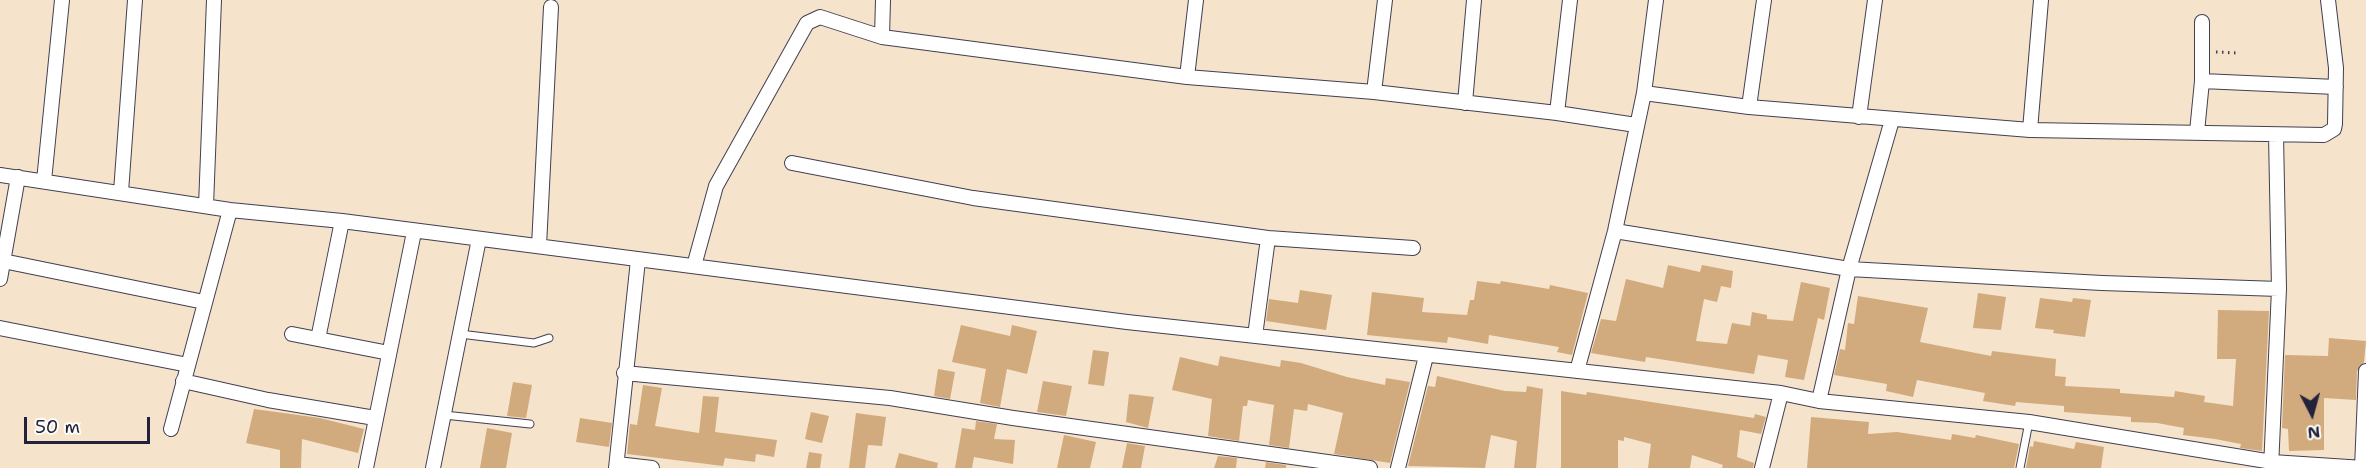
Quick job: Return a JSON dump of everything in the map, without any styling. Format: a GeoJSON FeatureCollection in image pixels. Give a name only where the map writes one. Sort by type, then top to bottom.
{"type":"FeatureCollection","features":[{"type":"Feature","properties":{"kind":"street"},"geometry":{"type":"LineString","coordinates":[[44,181],[62,0]]}},
{"type":"Feature","properties":{"kind":"street"},"geometry":{"type":"LineString","coordinates":[[121,192],[135,0]]}},
{"type":"Feature","properties":{"kind":"street"},"geometry":{"type":"LineString","coordinates":[[206,206],[214,0]]}},
{"type":"Feature","properties":{"kind":"street"},"geometry":{"type":"LineString","coordinates":[[882,37],[883,0]]}},
{"type":"Feature","properties":{"kind":"street"},"geometry":{"type":"LineString","coordinates":[[1187,77],[1196,0]]}},
{"type":"Feature","properties":{"kind":"street"},"geometry":{"type":"LineString","coordinates":[[1374,92],[1385,0]]}},
{"type":"Feature","properties":{"kind":"street"},"geometry":{"type":"LineString","coordinates":[[1465,103],[1474,0]]}},
{"type":"Feature","properties":{"kind":"street"},"geometry":{"type":"LineString","coordinates":[[1557,112],[1570,0]]}},
{"type":"Feature","properties":{"kind":"street"},"geometry":{"type":"LineString","coordinates":[[1577,371],[1615,231],[1644,93],[1656,0]]}},
{"type":"Feature","properties":{"kind":"street"},"geometry":{"type":"LineString","coordinates":[[1749,107],[1764,0]]}},
{"type":"Feature","properties":{"kind":"street"},"geometry":{"type":"LineString","coordinates":[[1859,117],[1875,0]]}},
{"type":"Feature","properties":{"kind":"street"},"geometry":{"type":"LineString","coordinates":[[2030,130],[2040,0]]}},
{"type":"Feature","properties":{"kind":"street"},"geometry":{"type":"LineString","coordinates":[[1644,93],[1749,107],[2030,130],[2276,135],[2330,133],[2335,124],[2336,68],[2328,0]]}},
{"type":"Feature","properties":{"kind":"street"},"geometry":{"type":"LineString","coordinates":[[539,246],[551,7]]}},
{"type":"Feature","properties":{"kind":"street"},"geometry":{"type":"LineString","coordinates":[[694,266],[716,186],[807,23],[820,17],[882,37],[1187,77],[1374,92],[1557,112],[1636,125]]}},
{"type":"Feature","properties":{"kind":"street"},"geometry":{"type":"LineString","coordinates":[[2197,132],[2202,81],[2202,22]]}},
{"type":"Feature","properties":{"kind":"street"},"geometry":{"type":"LineString","coordinates":[[2202,81],[2336,87]]}},
{"type":"Feature","properties":{"kind":"street"},"geometry":{"type":"LineString","coordinates":[[1819,400],[1849,269],[1892,120]]}},
{"type":"Feature","properties":{"kind":"street"},"geometry":{"type":"LineString","coordinates":[[2272,465],[2279,289],[2276,135]]}},
{"type":"Feature","properties":{"kind":"street"},"geometry":{"type":"LineString","coordinates":[[792,163],[973,198],[1268,238],[1413,248]]}},
{"type":"Feature","properties":{"kind":"street"},"geometry":{"type":"LineString","coordinates":[[0,175],[230,210],[342,221],[414,232],[1255,336],[1781,393],[1819,400],[2029,423],[2272,465],[2363,468],[2366,371]]}},
{"type":"Feature","properties":{"kind":"street"},"geometry":{"type":"LineString","coordinates":[[0,279],[18,177]]}},
{"type":"Feature","properties":{"kind":"street"},"geometry":{"type":"LineString","coordinates":[[171,429],[230,210]]}},
{"type":"Feature","properties":{"kind":"street"},"geometry":{"type":"LineString","coordinates":[[318,339],[342,221]]}},
{"type":"Feature","properties":{"kind":"street"},"geometry":{"type":"LineString","coordinates":[[1615,231],[1849,269],[2102,283],[2279,289]]}},
{"type":"Feature","properties":{"kind":"street"},"geometry":{"type":"LineString","coordinates":[[366,468],[414,232]]}},
{"type":"Feature","properties":{"kind":"street"},"geometry":{"type":"LineString","coordinates":[[1255,336],[1268,238]]}},
{"type":"Feature","properties":{"kind":"street"},"geometry":{"type":"LineString","coordinates":[[433,468],[479,239]]}},
{"type":"Feature","properties":{"kind":"street"},"geometry":{"type":"LineString","coordinates":[[638,260],[624,373],[617,466],[652,468]]}},
{"type":"Feature","properties":{"kind":"street"},"geometry":{"type":"LineString","coordinates":[[3,261],[204,302]]}},
{"type":"Feature","properties":{"kind":"street"},"geometry":{"type":"LineString","coordinates":[[0,328],[188,366]]}},
{"type":"Feature","properties":{"kind":"street"},"geometry":{"type":"LineString","coordinates":[[292,334],[389,352]]}},
{"type":"Feature","properties":{"kind":"street"},"geometry":{"type":"LineString","coordinates":[[1398,468],[1426,356]]}},
{"type":"Feature","properties":{"kind":"street"},"geometry":{"type":"LineString","coordinates":[[624,373],[890,398],[1012,418],[1370,468]]}},
{"type":"Feature","properties":{"kind":"street"},"geometry":{"type":"LineString","coordinates":[[183,381],[268,400],[375,418]]}},
{"type":"Feature","properties":{"kind":"street"},"geometry":{"type":"LineString","coordinates":[[1762,468],[1781,393]]}},
{"type":"Feature","properties":{"kind":"lane"},"geometry":{"type":"LineString","coordinates":[[460,334],[534,343],[549,338]]}},
{"type":"Feature","properties":{"kind":"lane"},"geometry":{"type":"LineString","coordinates":[[444,415],[530,424]]}},
{"type":"Feature","properties":{"kind":"lane"},"geometry":{"type":"LineString","coordinates":[[2020,468],[2029,423]]}},
{"type":"Feature","properties":{"kind":"path"},"geometry":{"type":"LineString","coordinates":[[2202,51],[2238,52]]}},
{"type":"Feature","properties":{"kind":"building"},"geometry":{"type":"Polygon","coordinates":[[[1668,265],[1700,272],[1702,265],[1733,271],[1731,288],[1721,286],[1717,302],[1704,299],[1696,341],[1727,344],[1732,323],[1750,326],[1752,312],[1767,315],[1767,319],[1793,321],[1801,282],[1830,288],[1824,320],[1818,318],[1804,380],[1785,377],[1788,360],[1758,355],[1754,374],[1646,357],[1645,362],[1591,353],[1601,319],[1616,321],[1626,279],[1663,288],[1668,265]]]}},
{"type":"Feature","properties":{"kind":"building"},"geometry":{"type":"Polygon","coordinates":[[[1477,281],[1500,284],[1501,281],[1549,289],[1550,285],[1588,293],[1572,355],[1557,352],[1559,347],[1489,335],[1488,344],[1448,337],[1447,343],[1367,335],[1372,292],[1424,298],[1422,312],[1467,315],[1470,300],[1474,300],[1477,281]]]}},
{"type":"Feature","properties":{"kind":"building"},"geometry":{"type":"Polygon","coordinates":[[[1300,290],[1332,295],[1326,330],[1266,321],[1269,299],[1298,303],[1300,290]]]}},
{"type":"Feature","properties":{"kind":"building"},"geometry":{"type":"Polygon","coordinates":[[[1978,293],[2006,297],[2001,330],[1973,328],[1978,293]]]}},
{"type":"Feature","properties":{"kind":"building"},"geometry":{"type":"Polygon","coordinates":[[[1858,296],[1928,308],[1920,342],[1991,356],[1992,351],[2056,359],[2055,376],[2066,377],[2065,386],[2120,389],[2120,393],[2174,397],[2175,391],[2205,396],[2204,402],[2233,406],[2236,359],[2217,359],[2218,310],[2269,311],[2262,451],[2240,448],[2241,444],[2183,435],[2184,428],[2157,423],[2131,422],[2131,417],[2064,412],[2064,406],[2016,402],[2015,406],[1983,401],[1985,393],[1917,380],[1913,397],[1886,391],[1887,384],[1834,375],[1840,349],[1845,350],[1848,323],[1854,324],[1858,296]]]}},
{"type":"Feature","properties":{"kind":"building"},"geometry":{"type":"Polygon","coordinates":[[[2040,298],[2072,302],[2073,298],[2091,300],[2085,337],[2035,328],[2040,298]]]}},
{"type":"Feature","properties":{"kind":"building"},"geometry":{"type":"Polygon","coordinates":[[[961,325],[1010,336],[1012,325],[1037,331],[1027,374],[1007,369],[1000,407],[980,403],[986,369],[952,362],[961,325]]]}},
{"type":"Feature","properties":{"kind":"building"},"geometry":{"type":"Polygon","coordinates":[[[2329,338],[2366,341],[2364,362],[2357,371],[2356,400],[2324,398],[2324,450],[2289,451],[2288,429],[2282,428],[2285,355],[2328,356],[2329,338]]]}},
{"type":"Feature","properties":{"kind":"building"},"geometry":{"type":"Polygon","coordinates":[[[1093,350],[1109,352],[1104,386],[1088,384],[1093,350]]]}},
{"type":"Feature","properties":{"kind":"building"},"geometry":{"type":"Polygon","coordinates":[[[1220,356],[1280,367],[1281,360],[1301,363],[1347,377],[1385,385],[1386,378],[1410,382],[1390,463],[1334,454],[1343,413],[1308,404],[1307,411],[1294,409],[1289,448],[1269,445],[1274,405],[1248,400],[1247,406],[1243,406],[1239,441],[1208,436],[1212,399],[1172,390],[1180,357],[1218,366],[1220,356]]]}},
{"type":"Feature","properties":{"kind":"building"},"geometry":{"type":"Polygon","coordinates":[[[938,369],[955,372],[950,399],[934,396],[938,369]]]}},
{"type":"Feature","properties":{"kind":"building"},"geometry":{"type":"Polygon","coordinates":[[[1437,376],[1505,391],[1526,392],[1527,386],[1543,389],[1536,468],[1514,468],[1517,441],[1491,435],[1485,468],[1408,466],[1428,386],[1435,387],[1437,376]]]}},
{"type":"Feature","properties":{"kind":"building"},"geometry":{"type":"Polygon","coordinates":[[[1043,381],[1072,386],[1066,416],[1037,412],[1043,381]]]}},
{"type":"Feature","properties":{"kind":"building"},"geometry":{"type":"Polygon","coordinates":[[[513,382],[532,385],[526,418],[507,416],[513,382]]]}},
{"type":"Feature","properties":{"kind":"building"},"geometry":{"type":"Polygon","coordinates":[[[643,385],[662,388],[655,426],[699,433],[703,396],[719,397],[715,432],[777,440],[774,457],[756,454],[755,462],[725,458],[723,466],[627,454],[630,424],[637,425],[643,385]]]}},
{"type":"Feature","properties":{"kind":"building"},"geometry":{"type":"Polygon","coordinates":[[[1561,391],[1586,395],[1587,392],[1754,418],[1755,414],[1766,417],[1761,434],[1740,430],[1737,457],[1754,463],[1753,468],[1722,468],[1723,465],[1692,455],[1690,468],[1648,468],[1651,444],[1624,437],[1624,441],[1618,440],[1618,468],[1561,468],[1561,391]]]}},
{"type":"Feature","properties":{"kind":"building"},"geometry":{"type":"Polygon","coordinates":[[[1129,394],[1154,397],[1148,428],[1126,422],[1129,394]]]}},
{"type":"Feature","properties":{"kind":"building"},"geometry":{"type":"Polygon","coordinates":[[[254,409],[320,418],[364,429],[358,453],[302,439],[301,468],[280,468],[280,450],[246,443],[254,409]]]}},
{"type":"Feature","properties":{"kind":"building"},"geometry":{"type":"Polygon","coordinates":[[[811,412],[829,416],[822,443],[805,439],[811,412]]]}},
{"type":"Feature","properties":{"kind":"building"},"geometry":{"type":"Polygon","coordinates":[[[856,413],[886,417],[882,446],[868,445],[865,468],[849,468],[856,413]]]}},
{"type":"Feature","properties":{"kind":"building"},"geometry":{"type":"Polygon","coordinates":[[[1811,417],[1869,422],[1868,434],[1897,432],[1951,440],[1952,434],[1975,438],[1976,435],[2019,444],[2014,468],[1807,468],[1811,417]]]}},
{"type":"Feature","properties":{"kind":"building"},"geometry":{"type":"Polygon","coordinates":[[[580,418],[612,423],[609,447],[576,442],[580,418]]]}},
{"type":"Feature","properties":{"kind":"building"},"geometry":{"type":"Polygon","coordinates":[[[976,421],[997,424],[994,439],[1015,440],[1013,464],[974,457],[972,468],[955,468],[962,428],[975,430],[976,421]]]}},
{"type":"Feature","properties":{"kind":"building"},"geometry":{"type":"Polygon","coordinates":[[[487,428],[512,433],[506,468],[480,468],[487,428]]]}},
{"type":"Feature","properties":{"kind":"building"},"geometry":{"type":"Polygon","coordinates":[[[1064,435],[1096,442],[1090,468],[1057,468],[1064,435]]]}},
{"type":"Feature","properties":{"kind":"building"},"geometry":{"type":"Polygon","coordinates":[[[2034,441],[2074,449],[2076,442],[2104,447],[2101,468],[2026,468],[2030,446],[2033,447],[2034,441]]]}},
{"type":"Feature","properties":{"kind":"building"},"geometry":{"type":"Polygon","coordinates":[[[1127,443],[1145,446],[1141,468],[1122,468],[1127,443]]]}},
{"type":"Feature","properties":{"kind":"building"},"geometry":{"type":"Polygon","coordinates":[[[809,452],[822,454],[820,468],[806,468],[809,452]]]}},
{"type":"Feature","properties":{"kind":"building"},"geometry":{"type":"Polygon","coordinates":[[[899,453],[938,463],[937,468],[895,468],[899,453]]]}},
{"type":"Feature","properties":{"kind":"building"},"geometry":{"type":"Polygon","coordinates":[[[1218,456],[1237,458],[1236,468],[1214,468],[1218,456]]]}},
{"type":"Feature","properties":{"kind":"building"},"geometry":{"type":"Polygon","coordinates":[[[1266,462],[1286,465],[1286,468],[1265,468],[1266,462]]]}}]}
